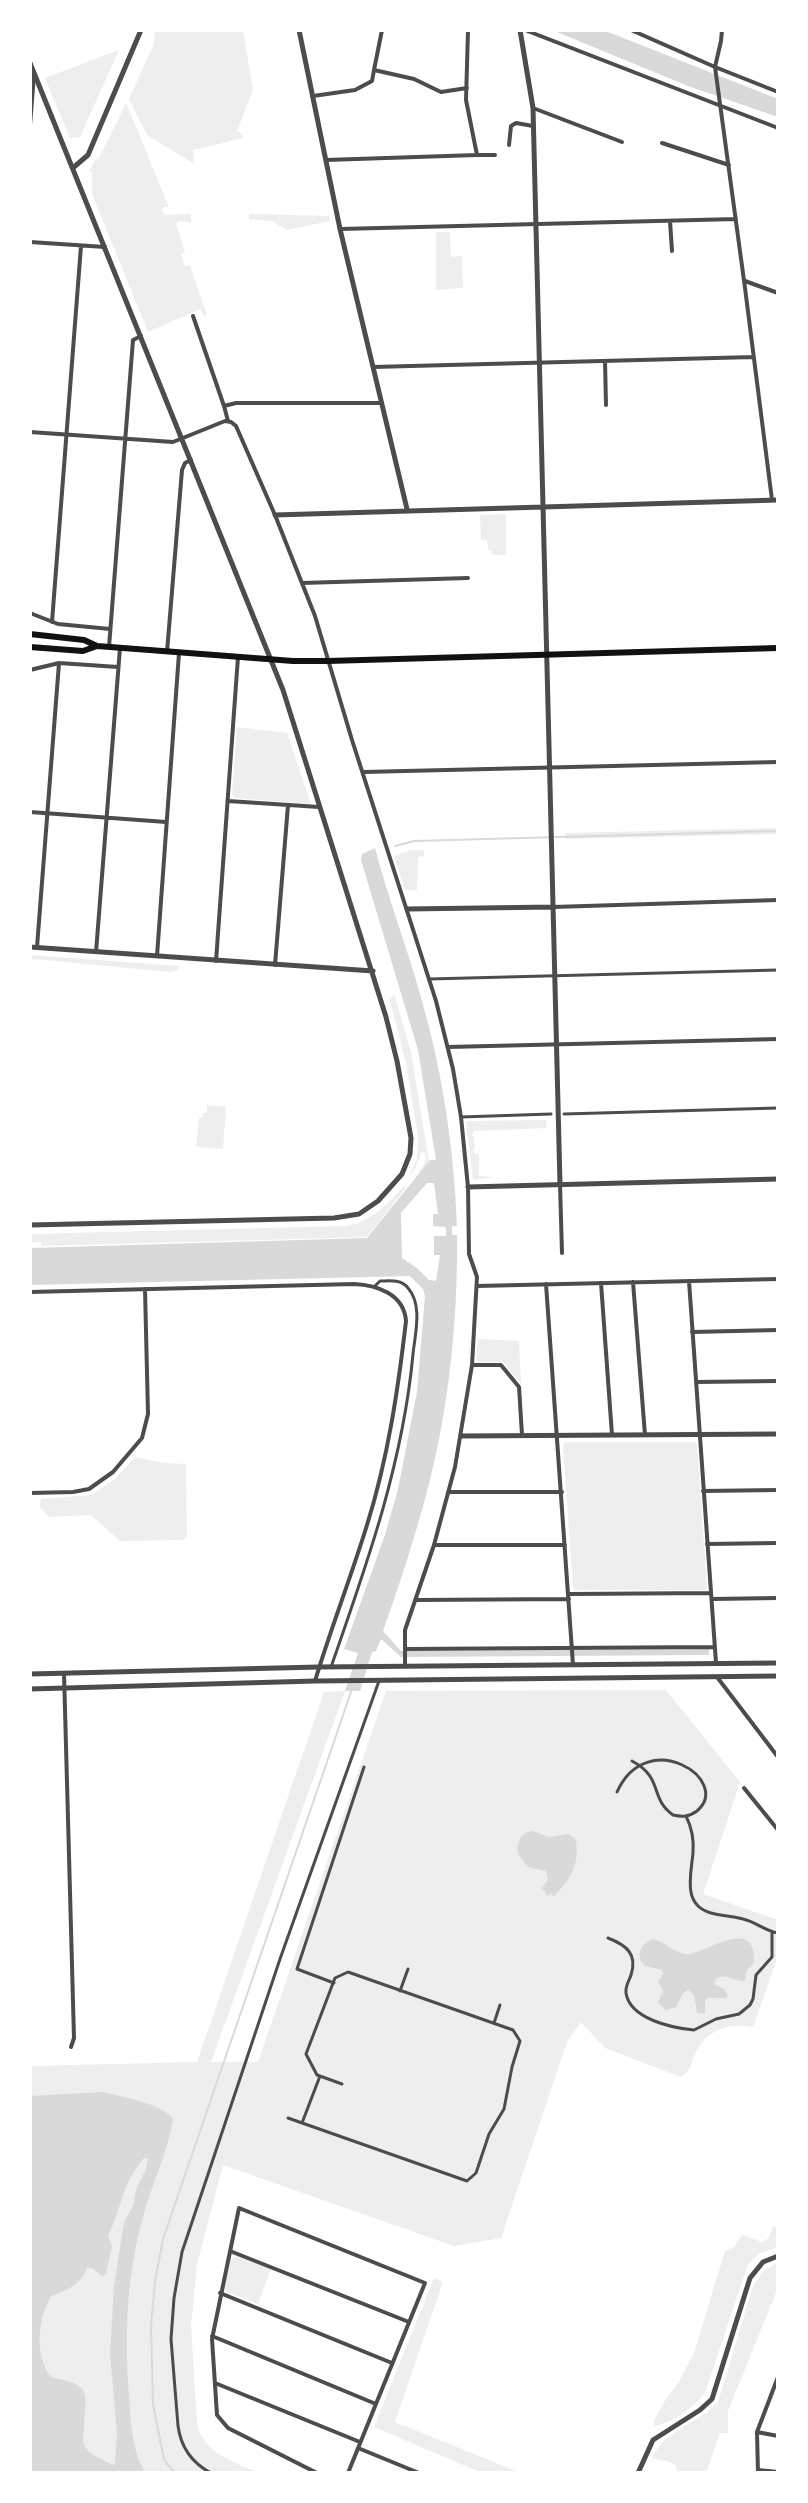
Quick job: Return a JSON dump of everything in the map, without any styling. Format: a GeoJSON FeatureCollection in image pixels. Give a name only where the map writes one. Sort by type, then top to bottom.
{"type":"FeatureCollection","features":[{"type":"Feature","properties":{"kind":"main road"},"geometry":{"type":"LineString","coordinates":[[30,634],[84,640],[97,646],[328,661],[778,648]]}},
{"type":"Feature","properties":{"kind":"main road"},"geometry":{"type":"LineString","coordinates":[[30,647],[83,651],[97,646]]}},
{"type":"Feature","properties":{"kind":"street"},"geometry":{"type":"LineString","coordinates":[[73,168],[88,155],[141,30]]}},
{"type":"Feature","properties":{"kind":"street"},"geometry":{"type":"LineString","coordinates":[[299,30],[340,229],[407,509]]}},
{"type":"Feature","properties":{"kind":"street"},"geometry":{"type":"LineString","coordinates":[[313,96],[355,90],[372,81],[382,30]]}},
{"type":"Feature","properties":{"kind":"street"},"geometry":{"type":"LineString","coordinates":[[468,30],[466,100],[477,155]]}},
{"type":"Feature","properties":{"kind":"street"},"geometry":{"type":"LineString","coordinates":[[562,1253],[533,108],[523,30],[778,128]]}},
{"type":"Feature","properties":{"kind":"street"},"geometry":{"type":"LineString","coordinates":[[631,30],[715,69],[778,92]]}},
{"type":"Feature","properties":{"kind":"street"},"geometry":{"type":"LineString","coordinates":[[656,30],[658,41]]}},
{"type":"Feature","properties":{"kind":"street"},"geometry":{"type":"LineString","coordinates":[[275,515],[775,500],[715,69],[722,30]]}},
{"type":"Feature","properties":{"kind":"street"},"geometry":{"type":"LineString","coordinates":[[30,63],[270,659],[373,971],[397,1061],[411,1138],[410,1154],[402,1174],[370,1209],[359,1214],[334,1218],[30,1225]]}},
{"type":"Feature","properties":{"kind":"street"},"geometry":{"type":"LineString","coordinates":[[374,70],[414,79],[441,92],[467,88]]}},
{"type":"Feature","properties":{"kind":"street"},"geometry":{"type":"LineString","coordinates":[[30,125],[34,72]]}},
{"type":"Feature","properties":{"kind":"street"},"geometry":{"type":"LineString","coordinates":[[533,108],[622,142]]}},
{"type":"Feature","properties":{"kind":"street"},"geometry":{"type":"LineString","coordinates":[[509,145],[509,128],[514,124],[533,126]]}},
{"type":"Feature","properties":{"kind":"street"},"geometry":{"type":"LineString","coordinates":[[502,138],[509,138]]}},
{"type":"Feature","properties":{"kind":"street"},"geometry":{"type":"LineString","coordinates":[[662,143],[729,165]]}},
{"type":"Feature","properties":{"kind":"street"},"geometry":{"type":"LineString","coordinates":[[326,160],[495,155]]}},
{"type":"Feature","properties":{"kind":"street"},"geometry":{"type":"LineString","coordinates":[[340,229],[736,219]]}},
{"type":"Feature","properties":{"kind":"street"},"geometry":{"type":"LineString","coordinates":[[670,221],[672,251]]}},
{"type":"Feature","properties":{"kind":"street"},"geometry":{"type":"LineString","coordinates":[[30,242],[105,247]]}},
{"type":"Feature","properties":{"kind":"street"},"geometry":{"type":"LineString","coordinates":[[52,622],[81,246]]}},
{"type":"Feature","properties":{"kind":"street"},"geometry":{"type":"LineString","coordinates":[[745,281],[778,293]]}},
{"type":"Feature","properties":{"kind":"street"},"geometry":{"type":"LineString","coordinates":[[193,316],[228,421]]}},
{"type":"Feature","properties":{"kind":"street"},"geometry":{"type":"LineString","coordinates":[[109,647],[133,340],[142,336]]}},
{"type":"Feature","properties":{"kind":"street"},"geometry":{"type":"LineString","coordinates":[[373,367],[754,357]]}},
{"type":"Feature","properties":{"kind":"street"},"geometry":{"type":"LineString","coordinates":[[605,361],[606,405]]}},
{"type":"Feature","properties":{"kind":"street"},"geometry":{"type":"LineString","coordinates":[[224,406],[236,403],[381,403]]}},
{"type":"Feature","properties":{"kind":"street"},"geometry":{"type":"LineString","coordinates":[[30,432],[173,442],[216,423],[228,421],[236,426],[315,616],[429,979],[448,1047],[461,1117],[468,1187],[469,1254],[477,1286],[472,1365],[461,1436],[434,1545],[405,1630],[405,1666]]}},
{"type":"Feature","properties":{"kind":"street"},"geometry":{"type":"LineString","coordinates":[[167,652],[182,470],[185,463],[191,460]]}},
{"type":"Feature","properties":{"kind":"street"},"geometry":{"type":"LineString","coordinates":[[302,583],[468,578]]}},
{"type":"Feature","properties":{"kind":"street"},"geometry":{"type":"LineString","coordinates":[[30,613],[70,626],[110,629]]}},
{"type":"Feature","properties":{"kind":"street"},"geometry":{"type":"LineString","coordinates":[[96,952],[120,648]]}},
{"type":"Feature","properties":{"kind":"street"},"geometry":{"type":"LineString","coordinates":[[157,956],[179,653]]}},
{"type":"Feature","properties":{"kind":"street"},"geometry":{"type":"LineString","coordinates":[[216,961],[238,657]]}},
{"type":"Feature","properties":{"kind":"street"},"geometry":{"type":"LineString","coordinates":[[30,670],[59,663],[118,667]]}},
{"type":"Feature","properties":{"kind":"street"},"geometry":{"type":"LineString","coordinates":[[59,663],[48,813],[33,947],[373,971]]}},
{"type":"Feature","properties":{"kind":"street"},"geometry":{"type":"LineString","coordinates":[[364,772],[778,762]]}},
{"type":"Feature","properties":{"kind":"street"},"geometry":{"type":"LineString","coordinates":[[228,801],[321,807]]}},
{"type":"Feature","properties":{"kind":"street"},"geometry":{"type":"LineString","coordinates":[[275,965],[288,805]]}},
{"type":"Feature","properties":{"kind":"street"},"geometry":{"type":"LineString","coordinates":[[30,812],[166,822]]}},
{"type":"Feature","properties":{"kind":"street"},"geometry":{"type":"LineString","coordinates":[[407,909],[778,900]]}},
{"type":"Feature","properties":{"kind":"street"},"geometry":{"type":"LineString","coordinates":[[429,979],[778,970]]}},
{"type":"Feature","properties":{"kind":"street"},"geometry":{"type":"LineString","coordinates":[[448,1047],[778,1039]]}},
{"type":"Feature","properties":{"kind":"street"},"geometry":{"type":"LineString","coordinates":[[564,1114],[778,1108]]}},
{"type":"Feature","properties":{"kind":"street"},"geometry":{"type":"LineString","coordinates":[[461,1117],[551,1114]]}},
{"type":"Feature","properties":{"kind":"street"},"geometry":{"type":"LineString","coordinates":[[468,1187],[778,1179]]}},
{"type":"Feature","properties":{"kind":"street"},"geometry":{"type":"LineString","coordinates":[[477,1286],[778,1279]]}},
{"type":"Feature","properties":{"kind":"street"},"geometry":{"type":"LineString","coordinates":[[331,1667],[379,1529],[410,1390],[416,1320],[414,1298],[407,1286],[396,1281],[380,1281],[374,1287]]}},
{"type":"Feature","properties":{"kind":"street"},"geometry":{"type":"LineString","coordinates":[[689,1281],[716,1663]]}},
{"type":"Feature","properties":{"kind":"street"},"geometry":{"type":"LineString","coordinates":[[633,1282],[645,1435]]}},
{"type":"Feature","properties":{"kind":"street"},"geometry":{"type":"LineString","coordinates":[[601,1283],[612,1435]]}},
{"type":"Feature","properties":{"kind":"street"},"geometry":{"type":"LineString","coordinates":[[30,1292],[354,1284],[374,1287],[394,1297],[405,1313],[398,1388],[385,1459],[367,1525],[315,1681]]}},
{"type":"Feature","properties":{"kind":"street"},"geometry":{"type":"LineString","coordinates":[[546,1284],[573,1665]]}},
{"type":"Feature","properties":{"kind":"street"},"geometry":{"type":"LineString","coordinates":[[30,1493],[73,1492],[96,1485],[113,1472],[142,1438],[148,1414],[145,1289]]}},
{"type":"Feature","properties":{"kind":"street"},"geometry":{"type":"LineString","coordinates":[[692,1332],[778,1330]]}},
{"type":"Feature","properties":{"kind":"street"},"geometry":{"type":"LineString","coordinates":[[472,1365],[501,1365],[519,1387],[522,1436]]}},
{"type":"Feature","properties":{"kind":"street"},"geometry":{"type":"LineString","coordinates":[[696,1382],[778,1381]]}},
{"type":"Feature","properties":{"kind":"street"},"geometry":{"type":"LineString","coordinates":[[461,1436],[778,1434]]}},
{"type":"Feature","properties":{"kind":"street"},"geometry":{"type":"LineString","coordinates":[[703,1491],[778,1490]]}},
{"type":"Feature","properties":{"kind":"street"},"geometry":{"type":"LineString","coordinates":[[448,1492],[562,1492]]}},
{"type":"Feature","properties":{"kind":"street"},"geometry":{"type":"LineString","coordinates":[[707,1544],[778,1543]]}},
{"type":"Feature","properties":{"kind":"street"},"geometry":{"type":"LineString","coordinates":[[434,1545],[565,1545]]}},
{"type":"Feature","properties":{"kind":"street"},"geometry":{"type":"LineString","coordinates":[[416,1600],[778,1598]]}},
{"type":"Feature","properties":{"kind":"street"},"geometry":{"type":"LineString","coordinates":[[405,1652],[715,1647]]}},
{"type":"Feature","properties":{"kind":"street"},"geometry":{"type":"LineString","coordinates":[[30,1674],[353,1666],[778,1663]]}},
{"type":"Feature","properties":{"kind":"street"},"geometry":{"type":"LineString","coordinates":[[64,1673],[74,2038],[71,2047]]}},
{"type":"Feature","properties":{"kind":"street"},"geometry":{"type":"LineString","coordinates":[[30,1689],[348,1680],[778,1676]]}},
{"type":"Feature","properties":{"kind":"street"},"geometry":{"type":"LineString","coordinates":[[717,1677],[778,1757]]}},
{"type":"Feature","properties":{"kind":"street"},"geometry":{"type":"LineString","coordinates":[[211,2473],[188,2454],[178,2426],[171,2339],[182,2252],[280,1959],[380,1680]]}},
{"type":"Feature","properties":{"kind":"street"},"geometry":{"type":"LineString","coordinates":[[617,1792],[629,1773],[643,1764],[663,1759],[685,1766],[701,1779],[705,1793],[699,1809],[686,1816],[673,1815],[666,1810],[651,1775],[632,1761]]}},
{"type":"Feature","properties":{"kind":"street"},"geometry":{"type":"LineString","coordinates":[[334,1983],[297,1969],[364,1767]]}},
{"type":"Feature","properties":{"kind":"street"},"geometry":{"type":"LineString","coordinates":[[744,1788],[778,1830]]}},
{"type":"Feature","properties":{"kind":"street"},"geometry":{"type":"LineString","coordinates":[[686,1816],[692,1831],[689,1885],[695,1902],[709,1913],[744,1919],[778,1933]]}},
{"type":"Feature","properties":{"kind":"street"},"geometry":{"type":"LineString","coordinates":[[608,1938],[626,1947],[633,1958],[632,1973],[626,1988],[627,1996],[636,2010],[648,2017],[694,2030],[716,2019],[739,2014],[750,2005],[756,1975],[772,1957],[772,1932]]}},
{"type":"Feature","properties":{"kind":"street"},"geometry":{"type":"LineString","coordinates":[[400,1991],[408,1969]]}},
{"type":"Feature","properties":{"kind":"street"},"geometry":{"type":"LineString","coordinates":[[288,2118],[467,2181],[476,2173],[489,2134],[504,2109],[520,2041],[513,2030],[348,1972],[339,1975],[334,1983],[307,2050],[317,2075],[342,2084]]}},
{"type":"Feature","properties":{"kind":"street"},"geometry":{"type":"LineString","coordinates":[[494,2023],[500,2005]]}},
{"type":"Feature","properties":{"kind":"street"},"geometry":{"type":"LineString","coordinates":[[302,2123],[320,2076]]}},
{"type":"Feature","properties":{"kind":"street"},"geometry":{"type":"LineString","coordinates":[[317,2473],[228,2428],[217,2415],[212,2336],[239,2208],[425,2283],[348,2473]]}},
{"type":"Feature","properties":{"kind":"street"},"geometry":{"type":"LineString","coordinates":[[230,2251],[409,2322]]}},
{"type":"Feature","properties":{"kind":"street"},"geometry":{"type":"LineString","coordinates":[[638,2473],[653,2440],[712,2399],[750,2278],[763,2262],[778,2256]]}},
{"type":"Feature","properties":{"kind":"street"},"geometry":{"type":"LineString","coordinates":[[220,2293],[392,2363]]}},
{"type":"Feature","properties":{"kind":"street"},"geometry":{"type":"LineString","coordinates":[[212,2336],[376,2404]]}},
{"type":"Feature","properties":{"kind":"street"},"geometry":{"type":"LineString","coordinates":[[778,2377],[757,2432],[758,2472],[778,2472]]}},
{"type":"Feature","properties":{"kind":"street"},"geometry":{"type":"LineString","coordinates":[[215,2383],[419,2473]]}},
{"type":"Feature","properties":{"kind":"street"},"geometry":{"type":"LineString","coordinates":[[757,2432],[778,2436]]}},
{"type":"Feature","properties":{"kind":"shaded area"},"geometry":{"type":"Polygon","coordinates":[[[155,30],[243,30],[253,90],[237,131],[243,138],[193,150],[194,164],[147,135],[129,99],[154,44],[155,30]]]}},
{"type":"Feature","properties":{"kind":"shaded area"},"geometry":{"type":"Polygon","coordinates":[[[552,30],[603,30],[778,99],[778,117],[688,86],[552,30]]]}},
{"type":"Feature","properties":{"kind":"shaded area"},"geometry":{"type":"Polygon","coordinates":[[[119,50],[80,137],[70,138],[45,78],[119,50]]]}},
{"type":"Feature","properties":{"kind":"shaded area"},"geometry":{"type":"Polygon","coordinates":[[[126,103],[169,207],[163,207],[162,212],[166,215],[191,214],[191,222],[179,221],[176,224],[185,252],[181,254],[185,267],[190,265],[207,315],[204,316],[200,309],[148,332],[92,194],[92,172],[89,171],[96,158],[98,160],[126,103]]]}},
{"type":"Feature","properties":{"kind":"shaded area"},"geometry":{"type":"Polygon","coordinates":[[[249,214],[329,216],[330,221],[287,230],[272,221],[249,219],[249,214]]]}},
{"type":"Feature","properties":{"kind":"shaded area"},"geometry":{"type":"Polygon","coordinates":[[[436,232],[450,232],[451,257],[462,256],[463,288],[436,290],[436,232]]]}},
{"type":"Feature","properties":{"kind":"shaded area"},"geometry":{"type":"Polygon","coordinates":[[[506,514],[506,555],[492,555],[487,540],[481,540],[480,515],[506,514]]]}},
{"type":"Feature","properties":{"kind":"shaded area"},"geometry":{"type":"Polygon","coordinates":[[[237,727],[287,733],[311,804],[235,798],[232,794],[237,727]]]}},
{"type":"Feature","properties":{"kind":"shaded area"},"geometry":{"type":"Polygon","coordinates":[[[778,828],[778,834],[565,839],[565,833],[778,828]]]}},
{"type":"Feature","properties":{"kind":"shaded area"},"geometry":{"type":"Polygon","coordinates":[[[375,848],[436,1056],[446,1112],[457,1226],[452,1226],[452,1235],[457,1235],[456,1303],[439,1438],[419,1519],[383,1631],[401,1651],[709,1649],[709,1655],[401,1657],[381,1639],[376,1651],[372,1652],[360,1691],[345,1691],[358,1653],[344,1649],[385,1535],[398,1489],[417,1392],[425,1296],[423,1289],[410,1276],[30,1285],[30,1248],[367,1238],[430,1160],[436,1160],[418,1050],[361,860],[362,854],[375,848]],[[427,1183],[401,1213],[402,1258],[429,1280],[436,1281],[440,1255],[434,1255],[434,1236],[446,1236],[446,1227],[433,1226],[433,1214],[438,1214],[434,1183],[427,1183]]]}},
{"type":"Feature","properties":{"kind":"shaded area"},"geometry":{"type":"Polygon","coordinates":[[[411,850],[424,850],[424,856],[418,857],[417,890],[405,890],[394,856],[411,850]]]}},
{"type":"Feature","properties":{"kind":"shaded area"},"geometry":{"type":"Polygon","coordinates":[[[30,955],[179,966],[178,970],[170,972],[34,959],[30,962],[30,955]]]}},
{"type":"Feature","properties":{"kind":"shaded area"},"geometry":{"type":"Polygon","coordinates":[[[394,994],[411,1052],[429,1162],[415,1180],[425,1163],[425,1156],[424,1152],[421,1153],[409,1176],[417,1159],[418,1136],[406,1063],[390,1000],[394,994]]]}},
{"type":"Feature","properties":{"kind":"shaded area"},"geometry":{"type":"Polygon","coordinates":[[[207,1105],[226,1107],[223,1149],[196,1147],[199,1118],[207,1113],[207,1105]]]}},
{"type":"Feature","properties":{"kind":"shaded area"},"geometry":{"type":"Polygon","coordinates":[[[546,1120],[547,1128],[474,1131],[473,1150],[479,1154],[479,1176],[494,1177],[473,1180],[466,1121],[546,1120]]]}},
{"type":"Feature","properties":{"kind":"shaded area"},"geometry":{"type":"Polygon","coordinates":[[[404,1186],[406,1188],[367,1237],[41,1246],[41,1242],[30,1243],[30,1234],[346,1226],[378,1212],[404,1186]]]}},
{"type":"Feature","properties":{"kind":"shaded area"},"geometry":{"type":"Polygon","coordinates":[[[478,1339],[519,1341],[521,1384],[503,1362],[479,1362],[476,1359],[478,1339]]]}},
{"type":"Feature","properties":{"kind":"shaded area"},"geometry":{"type":"Polygon","coordinates":[[[565,1442],[697,1444],[705,1590],[573,1588],[565,1442]]]}},
{"type":"Feature","properties":{"kind":"shaded area"},"geometry":{"type":"Polygon","coordinates":[[[135,1457],[186,1464],[187,1537],[182,1540],[120,1541],[91,1515],[49,1517],[40,1507],[41,1499],[90,1495],[114,1480],[135,1457]]]}},
{"type":"Feature","properties":{"kind":"shaded area"},"geometry":{"type":"Polygon","coordinates":[[[666,1690],[740,1782],[703,1894],[778,1920],[778,1956],[753,2027],[729,2027],[707,2037],[681,2077],[605,2048],[581,2022],[567,2042],[501,2238],[454,2246],[223,2165],[197,2264],[191,2326],[197,2424],[213,2450],[259,2473],[30,2473],[30,2066],[197,2062],[324,1692],[345,1691],[211,2062],[258,2062],[386,1691],[666,1690]]]}},
{"type":"Feature","properties":{"kind":"shaded area"},"geometry":{"type":"Polygon","coordinates":[[[533,1831],[549,1837],[567,1834],[575,1838],[577,1855],[573,1870],[553,1897],[552,1893],[546,1896],[541,1889],[548,1880],[546,1871],[528,1867],[518,1854],[520,1839],[525,1833],[533,1831]]]}},
{"type":"Feature","properties":{"kind":"shaded area"},"geometry":{"type":"Polygon","coordinates":[[[652,1939],[686,1954],[728,1940],[747,1940],[752,1948],[754,1963],[747,1970],[745,1981],[724,1976],[716,1978],[714,1984],[724,1989],[728,1996],[708,1998],[705,2014],[697,2013],[694,1995],[688,1990],[676,2007],[666,2010],[658,2003],[663,1990],[658,1982],[662,1970],[645,1966],[640,1958],[642,1947],[652,1939]]]}},
{"type":"Feature","properties":{"kind":"shaded area"},"geometry":{"type":"Polygon","coordinates":[[[103,2092],[151,2105],[173,2119],[138,2236],[128,2304],[131,2426],[137,2455],[146,2473],[30,2473],[30,2096],[103,2092]],[[144,2158],[136,2168],[126,2186],[108,2236],[112,2246],[106,2274],[102,2276],[87,2268],[77,2283],[51,2296],[41,2326],[42,2359],[51,2377],[75,2384],[84,2393],[85,2446],[95,2456],[113,2465],[117,2434],[110,2353],[114,2286],[124,2222],[133,2206],[148,2158],[144,2158]]]}},
{"type":"Feature","properties":{"kind":"shaded area"},"geometry":{"type":"Polygon","coordinates":[[[773,2226],[778,2228],[778,2247],[758,2254],[747,2267],[705,2393],[683,2414],[655,2426],[653,2422],[694,2353],[725,2251],[734,2247],[742,2235],[762,2242],[769,2238],[773,2226]]]}},
{"type":"Feature","properties":{"kind":"shaded area"},"geometry":{"type":"Polygon","coordinates":[[[236,2256],[271,2269],[258,2304],[227,2292],[225,2288],[231,2259],[236,2256]]]}},
{"type":"Feature","properties":{"kind":"shaded area"},"geometry":{"type":"Polygon","coordinates":[[[778,2263],[778,2288],[728,2411],[728,2433],[720,2433],[706,2473],[677,2473],[676,2465],[652,2458],[664,2441],[718,2402],[753,2286],[764,2270],[778,2263]]]}},
{"type":"Feature","properties":{"kind":"shaded area"},"geometry":{"type":"Polygon","coordinates":[[[434,2278],[443,2282],[395,2422],[521,2473],[482,2473],[374,2427],[434,2278]]]}},
{"type":"Feature","properties":{"kind":"waterway"},"geometry":{"type":"LineString","coordinates":[[395,846],[414,841],[778,831]]}},
{"type":"Feature","properties":{"kind":"waterway"},"geometry":{"type":"LineString","coordinates":[[175,2473],[164,2460],[153,2404],[151,2326],[163,2239],[351,1692]]}}]}
